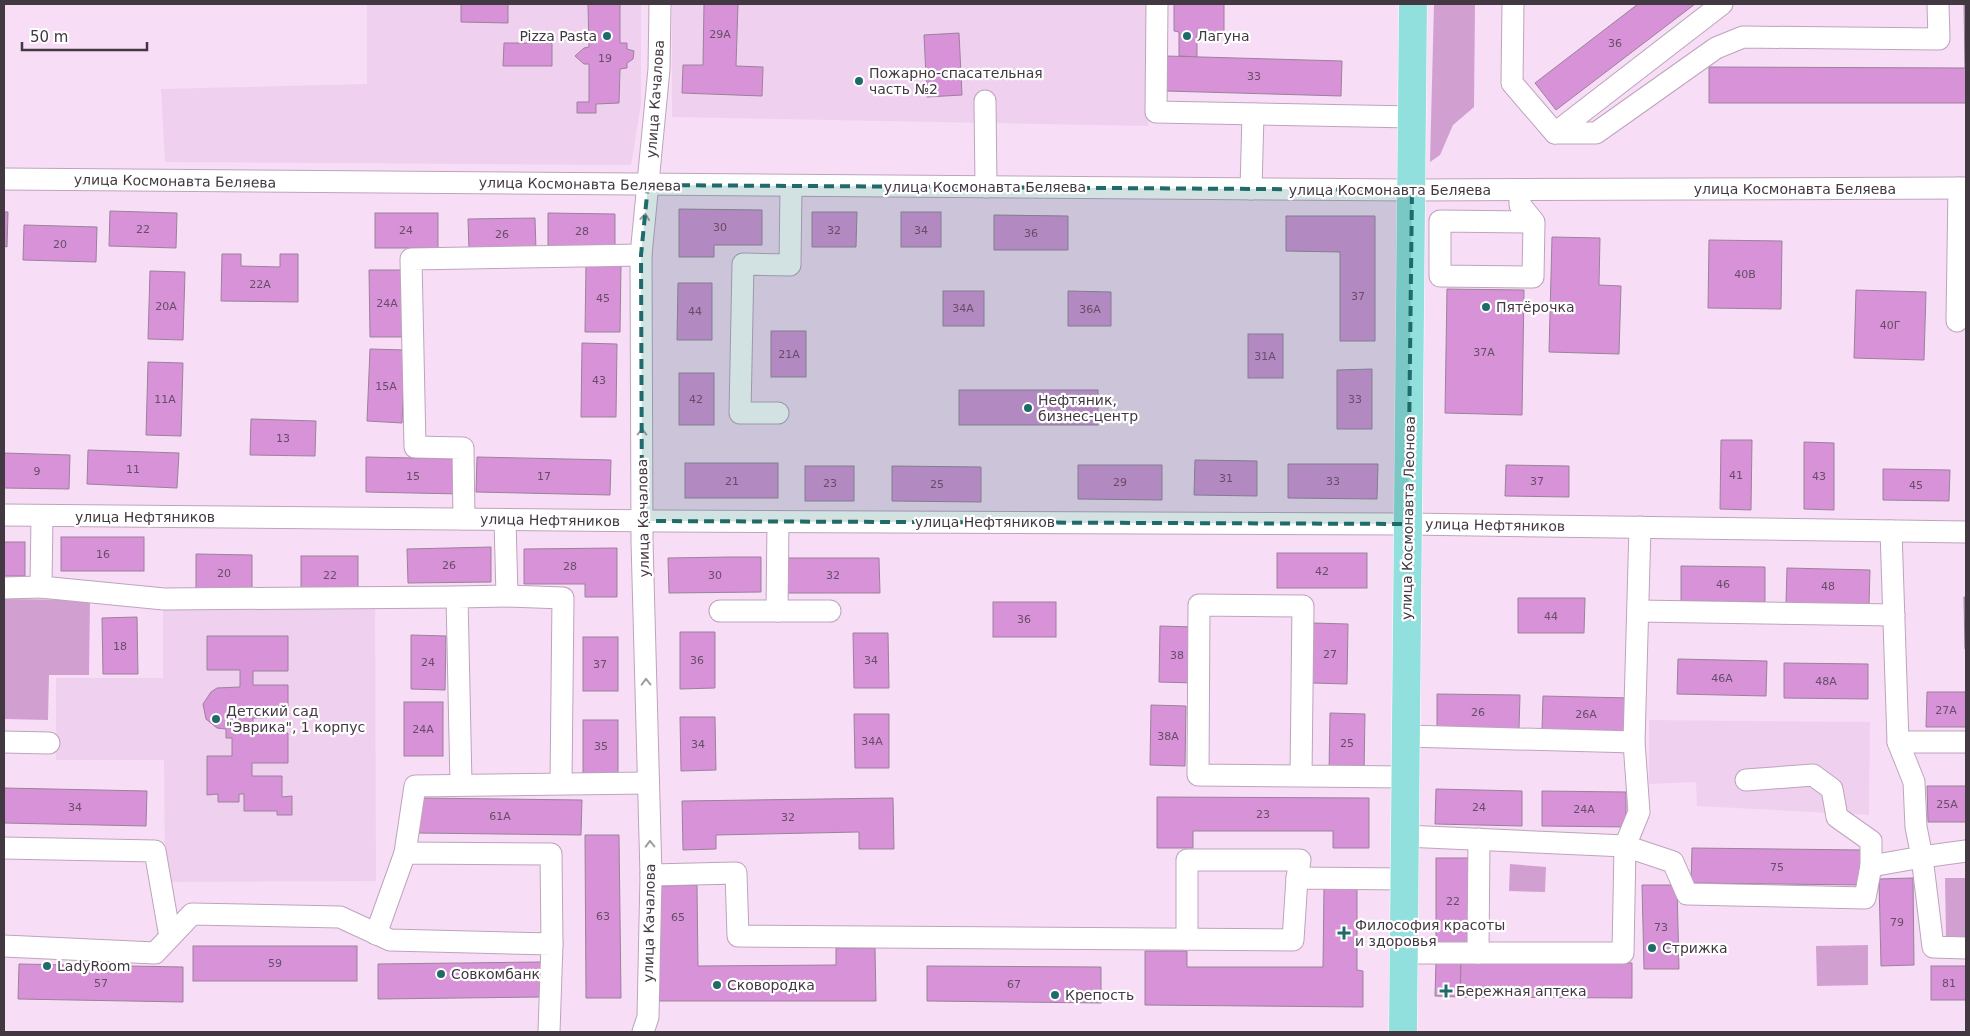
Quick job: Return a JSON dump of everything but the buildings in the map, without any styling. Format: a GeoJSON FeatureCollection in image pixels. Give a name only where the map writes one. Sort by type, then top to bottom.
{"type":"FeatureCollection","features":[{"type":"Feature","properties":{"kind":"main road","name":"улица Космонавта Леонова"},"geometry":{"type":"LineString","coordinates":[[1403,1032],[1413,4]]}},
{"type":"Feature","properties":{"kind":"street","name":"улица Качалова"},"geometry":{"type":"LineString","coordinates":[[643,1032],[648,1018],[651,875],[642,521],[641,255],[660,69],[660,4]]}},
{"type":"Feature","properties":{"kind":"street"},"geometry":{"type":"LineString","coordinates":[[1158,4],[1156,112],[1412,117]]}},
{"type":"Feature","properties":{"kind":"street"},"geometry":{"type":"LineString","coordinates":[[1513,4],[1512,83],[1555,133],[1596,133],[1716,48],[1743,37],[1939,39],[1938,4]]}},
{"type":"Feature","properties":{"kind":"street"},"geometry":{"type":"LineString","coordinates":[[1555,133],[1722,4]]}},
{"type":"Feature","properties":{"kind":"street"},"geometry":{"type":"LineString","coordinates":[[985,101],[986,187]]}},
{"type":"Feature","properties":{"kind":"street"},"geometry":{"type":"LineString","coordinates":[[1251,189],[1253,114]]}},
{"type":"Feature","properties":{"kind":"street","name":"улица Космонавта Беляева"},"geometry":{"type":"LineString","coordinates":[[4,179],[1412,190],[1963,188]]}},
{"type":"Feature","properties":{"kind":"street"},"geometry":{"type":"LineString","coordinates":[[778,413],[740,413],[743,264],[790,264],[792,186]]}},
{"type":"Feature","properties":{"kind":"street"},"geometry":{"type":"LineString","coordinates":[[1957,320],[1963,188]]}},
{"type":"Feature","properties":{"kind":"street"},"geometry":{"type":"LineString","coordinates":[[1520,190],[1520,205],[1534,222],[1533,277],[1440,276],[1440,221],[1534,222]]}},
{"type":"Feature","properties":{"kind":"street"},"geometry":{"type":"LineString","coordinates":[[464,519],[463,448],[415,447],[411,259],[641,255]]}},
{"type":"Feature","properties":{"kind":"street","name":"улица Нефтяников"},"geometry":{"type":"LineString","coordinates":[[4,515],[778,522],[1408,524],[1966,532]]}},
{"type":"Feature","properties":{"kind":"street"},"geometry":{"type":"LineString","coordinates":[[41,587],[42,516]]}},
{"type":"Feature","properties":{"kind":"street"},"geometry":{"type":"LineString","coordinates":[[505,520],[507,596]]}},
{"type":"Feature","properties":{"kind":"street"},"geometry":{"type":"LineString","coordinates":[[776,611],[778,522]]}},
{"type":"Feature","properties":{"kind":"street"},"geometry":{"type":"LineString","coordinates":[[1404,953],[1623,954],[1625,846],[1639,812],[1634,742],[1640,527]]}},
{"type":"Feature","properties":{"kind":"street"},"geometry":{"type":"LineString","coordinates":[[1891,531],[1898,742],[1914,782],[1916,827],[1922,857],[1933,947],[1966,948]]}},
{"type":"Feature","properties":{"kind":"street"},"geometry":{"type":"LineString","coordinates":[[4,588],[41,587],[164,599],[457,598],[507,596],[563,598],[561,783]]}},
{"type":"Feature","properties":{"kind":"street"},"geometry":{"type":"LineString","coordinates":[[457,598],[462,784]]}},
{"type":"Feature","properties":{"kind":"street"},"geometry":{"type":"LineString","coordinates":[[1301,776],[1303,606],[1199,605],[1198,775],[1301,776],[1406,777]]}},
{"type":"Feature","properties":{"kind":"street"},"geometry":{"type":"LineString","coordinates":[[720,611],[830,611]]}},
{"type":"Feature","properties":{"kind":"street"},"geometry":{"type":"LineString","coordinates":[[1638,612],[1894,615]]}},
{"type":"Feature","properties":{"kind":"street"},"geometry":{"type":"LineString","coordinates":[[1406,736],[1634,742]]}},
{"type":"Feature","properties":{"kind":"street"},"geometry":{"type":"LineString","coordinates":[[4,742],[49,743]]}},
{"type":"Feature","properties":{"kind":"street"},"geometry":{"type":"LineString","coordinates":[[1898,742],[1966,742]]}},
{"type":"Feature","properties":{"kind":"street"},"geometry":{"type":"LineString","coordinates":[[1405,836],[1625,846],[1673,862],[1688,894],[1865,898],[1871,866],[1871,841],[1837,817],[1832,789],[1813,776],[1746,780]]}},
{"type":"Feature","properties":{"kind":"street"},"geometry":{"type":"LineString","coordinates":[[376,934],[405,853],[415,786],[648,783]]}},
{"type":"Feature","properties":{"kind":"street"},"geometry":{"type":"LineString","coordinates":[[1478,839],[1478,953]]}},
{"type":"Feature","properties":{"kind":"street"},"geometry":{"type":"LineString","coordinates":[[4,848],[155,851],[170,937]]}},
{"type":"Feature","properties":{"kind":"street"},"geometry":{"type":"LineString","coordinates":[[1871,866],[1966,851]]}},
{"type":"Feature","properties":{"kind":"street"},"geometry":{"type":"LineString","coordinates":[[405,853],[551,854],[552,944],[548,1032]]}},
{"type":"Feature","properties":{"kind":"street"},"geometry":{"type":"LineString","coordinates":[[651,875],[736,873],[738,936],[1187,940],[1293,940],[1300,860],[1187,860],[1187,940]]}},
{"type":"Feature","properties":{"kind":"street"},"geometry":{"type":"LineString","coordinates":[[1297,878],[1405,879]]}},
{"type":"Feature","properties":{"kind":"street"},"geometry":{"type":"LineString","coordinates":[[4,946],[156,953],[192,914],[340,917],[390,940],[552,944]]}},
{"type":"Feature","properties":{"kind":"highlighted area"},"geometry":{"type":"Polygon","coordinates":[[[648,185],[1412,190],[1408,524],[642,521],[641,255],[648,185]]]}},
{"type":"Feature","properties":{"kind":"shaded area"},"geometry":{"type":"Polygon","coordinates":[[[367,4],[641,4],[641,104],[631,165],[165,162],[161,89],[367,84],[367,4]]]}},
{"type":"Feature","properties":{"kind":"shaded area"},"geometry":{"type":"Polygon","coordinates":[[[672,4],[1150,4],[1148,126],[672,117],[672,4]]]}},
{"type":"Feature","properties":{"kind":"shaded area"},"geometry":{"type":"Polygon","coordinates":[[[1434,4],[1475,4],[1474,107],[1453,125],[1440,155],[1430,162],[1434,4]]]}},
{"type":"Feature","properties":{"kind":"shaded area"},"geometry":{"type":"Polygon","coordinates":[[[4,599],[90,600],[89,675],[49,675],[48,720],[4,719],[4,599]]]}},
{"type":"Feature","properties":{"kind":"shaded area","name":"Детский сад \"Эврика\", 1 корпус"},"geometry":{"type":"Polygon","coordinates":[[[375,607],[376,881],[165,882],[164,760],[56,760],[56,678],[163,678],[163,608],[375,607]]]}},
{"type":"Feature","properties":{"kind":"shaded area"},"geometry":{"type":"Polygon","coordinates":[[[1649,720],[1870,722],[1869,815],[1697,806],[1696,782],[1649,784],[1649,720]]]}},
{"type":"Feature","properties":{"kind":"shaded area"},"geometry":{"type":"Polygon","coordinates":[[[1510,864],[1546,867],[1545,892],[1509,891],[1510,864]]]}},
{"type":"Feature","properties":{"kind":"shaded area"},"geometry":{"type":"Polygon","coordinates":[[[1945,878],[1966,878],[1966,937],[1946,937],[1945,878]]]}},
{"type":"Feature","properties":{"kind":"shaded area"},"geometry":{"type":"Polygon","coordinates":[[[1868,945],[1868,985],[1817,986],[1816,946],[1868,945]]]}},
{"type":"Feature","properties":{"kind":"place","name":"Pizza Pasta"},"geometry":{"type":"Point","coordinates":[607,36]}},
{"type":"Feature","properties":{"kind":"place","name":"Лагуна"},"geometry":{"type":"Point","coordinates":[1187,36]}},
{"type":"Feature","properties":{"kind":"place","name":"Пожарно-спасательная часть №2"},"geometry":{"type":"Point","coordinates":[859,81]}},
{"type":"Feature","properties":{"kind":"place","name":"Пятёрочка"},"geometry":{"type":"Point","coordinates":[1486,307]}},
{"type":"Feature","properties":{"kind":"place","name":"Нефтяник, бизнес-центр"},"geometry":{"type":"Point","coordinates":[1028,408]}},
{"type":"Feature","properties":{"kind":"place","name":"Детский сад \"Эврика\", 1 корпус"},"geometry":{"type":"Point","coordinates":[216,719]}},
{"type":"Feature","properties":{"kind":"place","name":"Философия красоты и здоровья"},"geometry":{"type":"Point","coordinates":[1344,933]}},
{"type":"Feature","properties":{"kind":"place","name":"Стрижка"},"geometry":{"type":"Point","coordinates":[1652,948]}},
{"type":"Feature","properties":{"kind":"place","name":"LadyRoom"},"geometry":{"type":"Point","coordinates":[47,966]}},
{"type":"Feature","properties":{"kind":"place","name":"Совкомбанк"},"geometry":{"type":"Point","coordinates":[441,974]}},
{"type":"Feature","properties":{"kind":"place","name":"Сковородка"},"geometry":{"type":"Point","coordinates":[717,985]}},
{"type":"Feature","properties":{"kind":"place","name":"Бережная аптека"},"geometry":{"type":"Point","coordinates":[1446,991]}},
{"type":"Feature","properties":{"kind":"place","name":"Крепость"},"geometry":{"type":"Point","coordinates":[1055,995]}}]}
